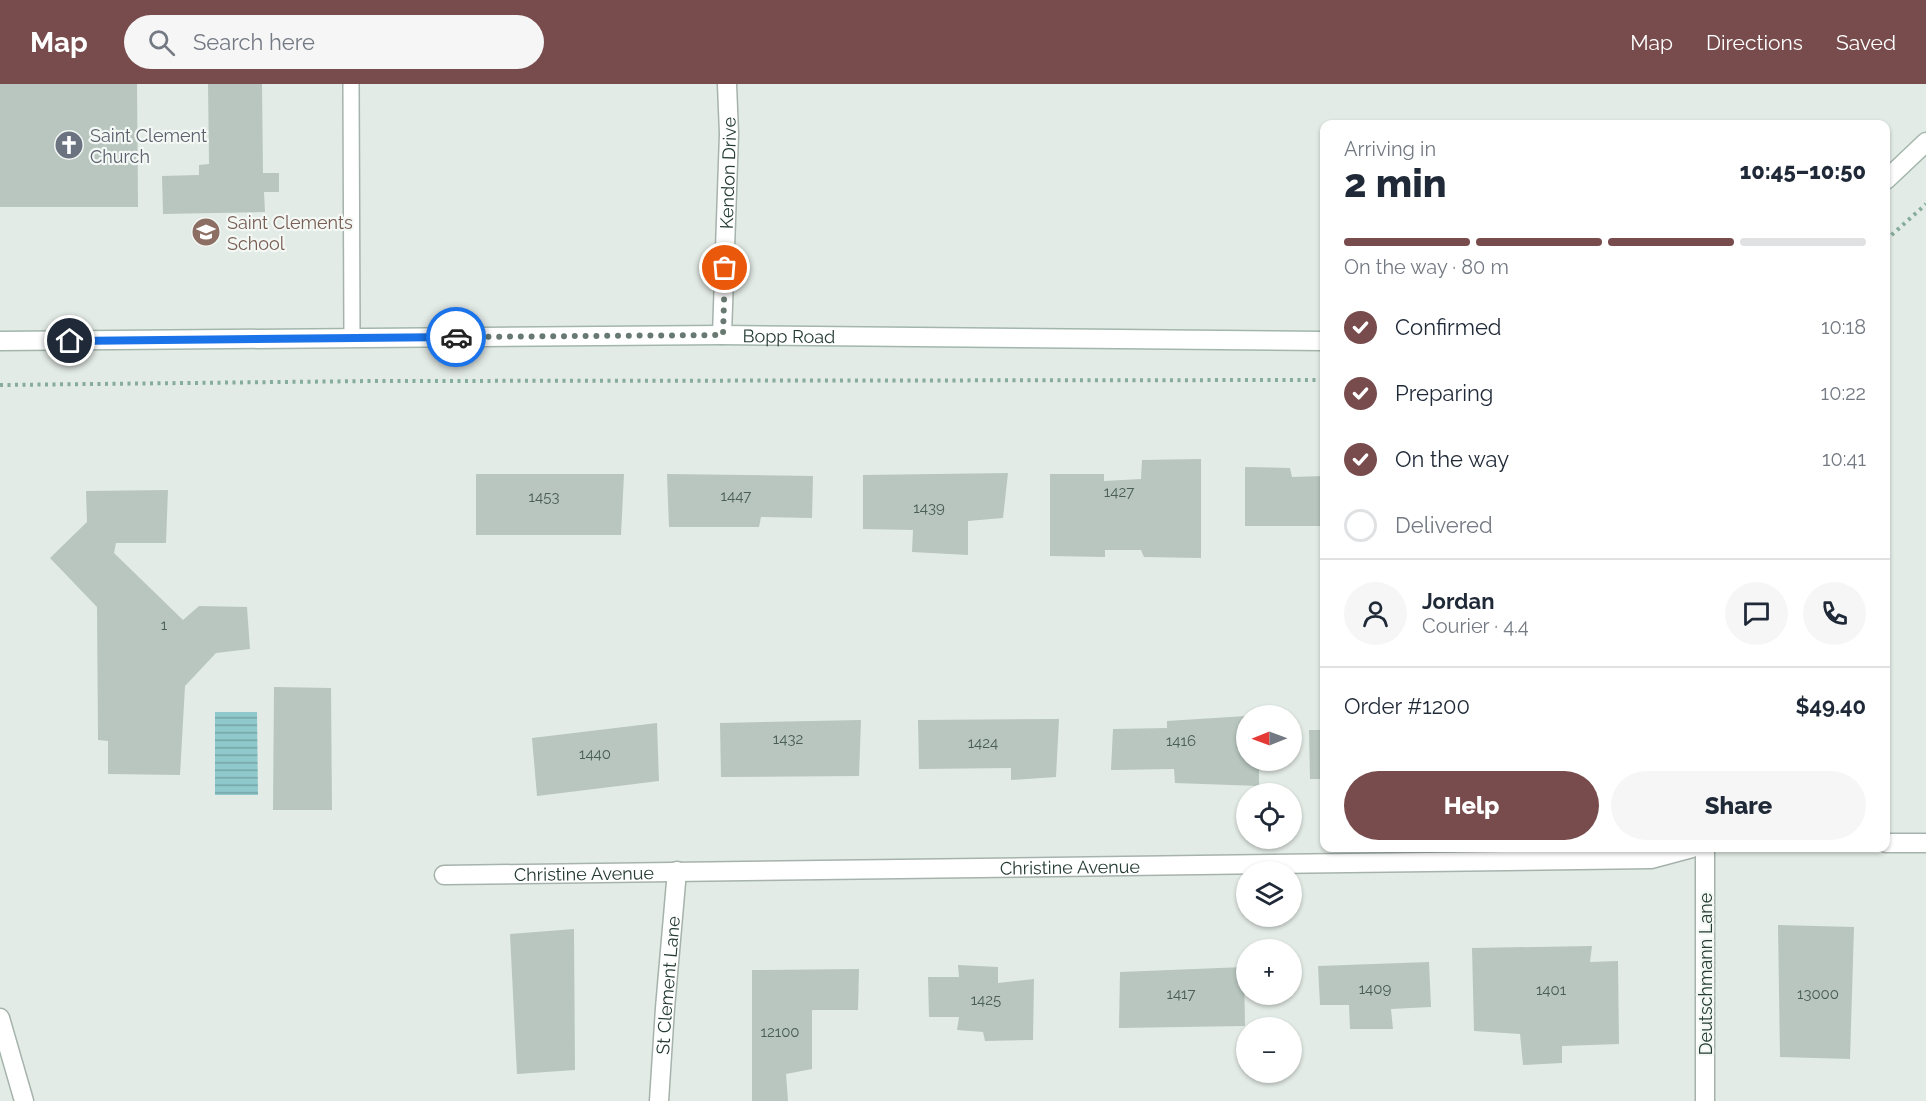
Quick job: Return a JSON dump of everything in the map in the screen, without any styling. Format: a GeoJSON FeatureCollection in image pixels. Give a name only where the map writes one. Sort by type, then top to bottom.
{"type":"FeatureCollection","features":[{"type":"Feature","properties":{"kind":"street","name":"Kendon Drive"},"geometry":{"type":"LineString","coordinates":[[723,335],[729,134],[727,84]]}},
{"type":"Feature","properties":{"kind":"street"},"geometry":{"type":"LineString","coordinates":[[1890,176],[1926,142]]}},
{"type":"Feature","properties":{"kind":"street","name":"Bopp Road"},"geometry":{"type":"LineString","coordinates":[[0,341],[723,335],[1320,341]]}},
{"type":"Feature","properties":{"kind":"street"},"geometry":{"type":"LineString","coordinates":[[1890,843],[1926,843]]}},
{"type":"Feature","properties":{"kind":"street","name":"Christine Avenue"},"geometry":{"type":"LineString","coordinates":[[444,875],[1651,859],[1677,852]]}},
{"type":"Feature","properties":{"kind":"street","name":"Deutschmann Lane"},"geometry":{"type":"LineString","coordinates":[[1705,852],[1705,1101]]}},
{"type":"Feature","properties":{"kind":"street","name":"St Clement Lane"},"geometry":{"type":"LineString","coordinates":[[659,1101],[677,871]]}},
{"type":"Feature","properties":{"kind":"street"},"geometry":{"type":"LineString","coordinates":[[0,1018],[24,1101]]}},
{"type":"Feature","properties":{"kind":"lane"},"geometry":{"type":"LineString","coordinates":[[351,84],[352,338]]}},
{"type":"Feature","properties":{"kind":"path"},"geometry":{"type":"LineString","coordinates":[[1890,236],[1926,204]]}},
{"type":"Feature","properties":{"kind":"path"},"geometry":{"type":"LineString","coordinates":[[0,385],[375,381],[1320,380]]}},
{"type":"Feature","properties":{"kind":"water"},"geometry":{"type":"Polygon","coordinates":[[[215,712],[257,712],[258,795],[215,795],[215,712]]]}},
{"type":"Feature","properties":{"kind":"building","name":"Saint Clement Church"},"geometry":{"type":"Polygon","coordinates":[[[0,84],[137,84],[138,207],[0,207],[0,84]]]}},
{"type":"Feature","properties":{"kind":"building"},"geometry":{"type":"Polygon","coordinates":[[[208,84],[262,84],[263,173],[279,173],[279,192],[264,192],[265,212],[163,214],[162,176],[199,175],[199,165],[209,164],[208,84]]]}},
{"type":"Feature","properties":{"kind":"building"},"geometry":{"type":"Polygon","coordinates":[[[1201,459],[1201,558],[1144,557],[1141,550],[1105,550],[1105,557],[1050,556],[1050,474],[1104,474],[1104,481],[1141,479],[1142,460],[1201,459]]]}},
{"type":"Feature","properties":{"kind":"building"},"geometry":{"type":"Polygon","coordinates":[[[1245,467],[1290,468],[1292,477],[1320,476],[1320,526],[1245,526],[1245,467]]]}},
{"type":"Feature","properties":{"kind":"building"},"geometry":{"type":"Polygon","coordinates":[[[1008,473],[1003,518],[968,521],[968,555],[912,552],[913,530],[863,529],[863,475],[1008,473]]]}},
{"type":"Feature","properties":{"kind":"building"},"geometry":{"type":"Polygon","coordinates":[[[476,474],[624,474],[621,535],[476,535],[476,474]]]}},
{"type":"Feature","properties":{"kind":"building"},"geometry":{"type":"Polygon","coordinates":[[[667,474],[813,476],[812,518],[761,517],[759,527],[669,527],[667,474]]]}},
{"type":"Feature","properties":{"kind":"building"},"geometry":{"type":"Polygon","coordinates":[[[168,490],[166,543],[116,543],[114,553],[183,620],[199,606],[247,607],[250,649],[216,653],[185,686],[180,775],[108,774],[108,741],[98,740],[97,607],[50,558],[87,522],[86,491],[168,490]]]}},
{"type":"Feature","properties":{"kind":"building"},"geometry":{"type":"Polygon","coordinates":[[[274,687],[331,688],[332,810],[273,810],[274,687]]]}},
{"type":"Feature","properties":{"kind":"building"},"geometry":{"type":"Polygon","coordinates":[[[1236,717],[1236,771],[1259,771],[1259,783],[1236,783],[1236,785],[1175,783],[1174,769],[1111,770],[1113,729],[1167,728],[1167,721],[1236,717]]]}},
{"type":"Feature","properties":{"kind":"building"},"geometry":{"type":"Polygon","coordinates":[[[1059,719],[1056,777],[1011,780],[1011,768],[919,769],[918,720],[1059,719]]]}},
{"type":"Feature","properties":{"kind":"building"},"geometry":{"type":"Polygon","coordinates":[[[861,720],[859,776],[721,777],[720,723],[861,720]]]}},
{"type":"Feature","properties":{"kind":"building"},"geometry":{"type":"Polygon","coordinates":[[[657,723],[659,781],[537,796],[532,738],[657,723]]]}},
{"type":"Feature","properties":{"kind":"building"},"geometry":{"type":"Polygon","coordinates":[[[1309,730],[1320,730],[1320,779],[1310,779],[1309,730]]]}},
{"type":"Feature","properties":{"kind":"building"},"geometry":{"type":"Polygon","coordinates":[[[1778,925],[1854,927],[1850,1059],[1780,1057],[1778,925]]]}},
{"type":"Feature","properties":{"kind":"building"},"geometry":{"type":"Polygon","coordinates":[[[574,929],[575,1070],[517,1074],[510,934],[574,929]]]}},
{"type":"Feature","properties":{"kind":"building"},"geometry":{"type":"Polygon","coordinates":[[[1592,946],[1590,962],[1618,961],[1619,1044],[1562,1046],[1562,1063],[1523,1065],[1520,1034],[1474,1031],[1472,948],[1592,946]]]}},
{"type":"Feature","properties":{"kind":"building"},"geometry":{"type":"Polygon","coordinates":[[[1429,962],[1431,1007],[1391,1009],[1393,1029],[1350,1029],[1349,1005],[1320,1005],[1318,966],[1429,962]]]}},
{"type":"Feature","properties":{"kind":"building"},"geometry":{"type":"Polygon","coordinates":[[[958,965],[998,967],[998,983],[1034,979],[1033,1040],[985,1041],[983,1032],[957,1030],[959,1017],[929,1017],[928,977],[959,977],[958,965]]]}},
{"type":"Feature","properties":{"kind":"building"},"geometry":{"type":"Polygon","coordinates":[[[1236,967],[1236,1005],[1245,1005],[1245,1017],[1236,1017],[1236,1026],[1119,1028],[1120,972],[1236,967]]]}},
{"type":"Feature","properties":{"kind":"building"},"geometry":{"type":"Polygon","coordinates":[[[859,969],[858,1010],[812,1010],[812,1069],[786,1074],[788,1101],[752,1101],[752,970],[859,969]]]}},
{"type":"Feature","properties":{"kind":"way so far"},"geometry":{"type":"LineString","coordinates":[[456,337],[723,335],[725,268]]}},
{"type":"Feature","properties":{"kind":"place","name":"Saint Clement Church"},"geometry":{"type":"Point","coordinates":[69,145]}},
{"type":"Feature","properties":{"kind":"place","name":"Saint Clements School"},"geometry":{"type":"Point","coordinates":[206,232]}},
{"type":"Feature","properties":{"kind":"route"},"geometry":{"type":"LineString","coordinates":[[70,341],[456,337]]}}]}
